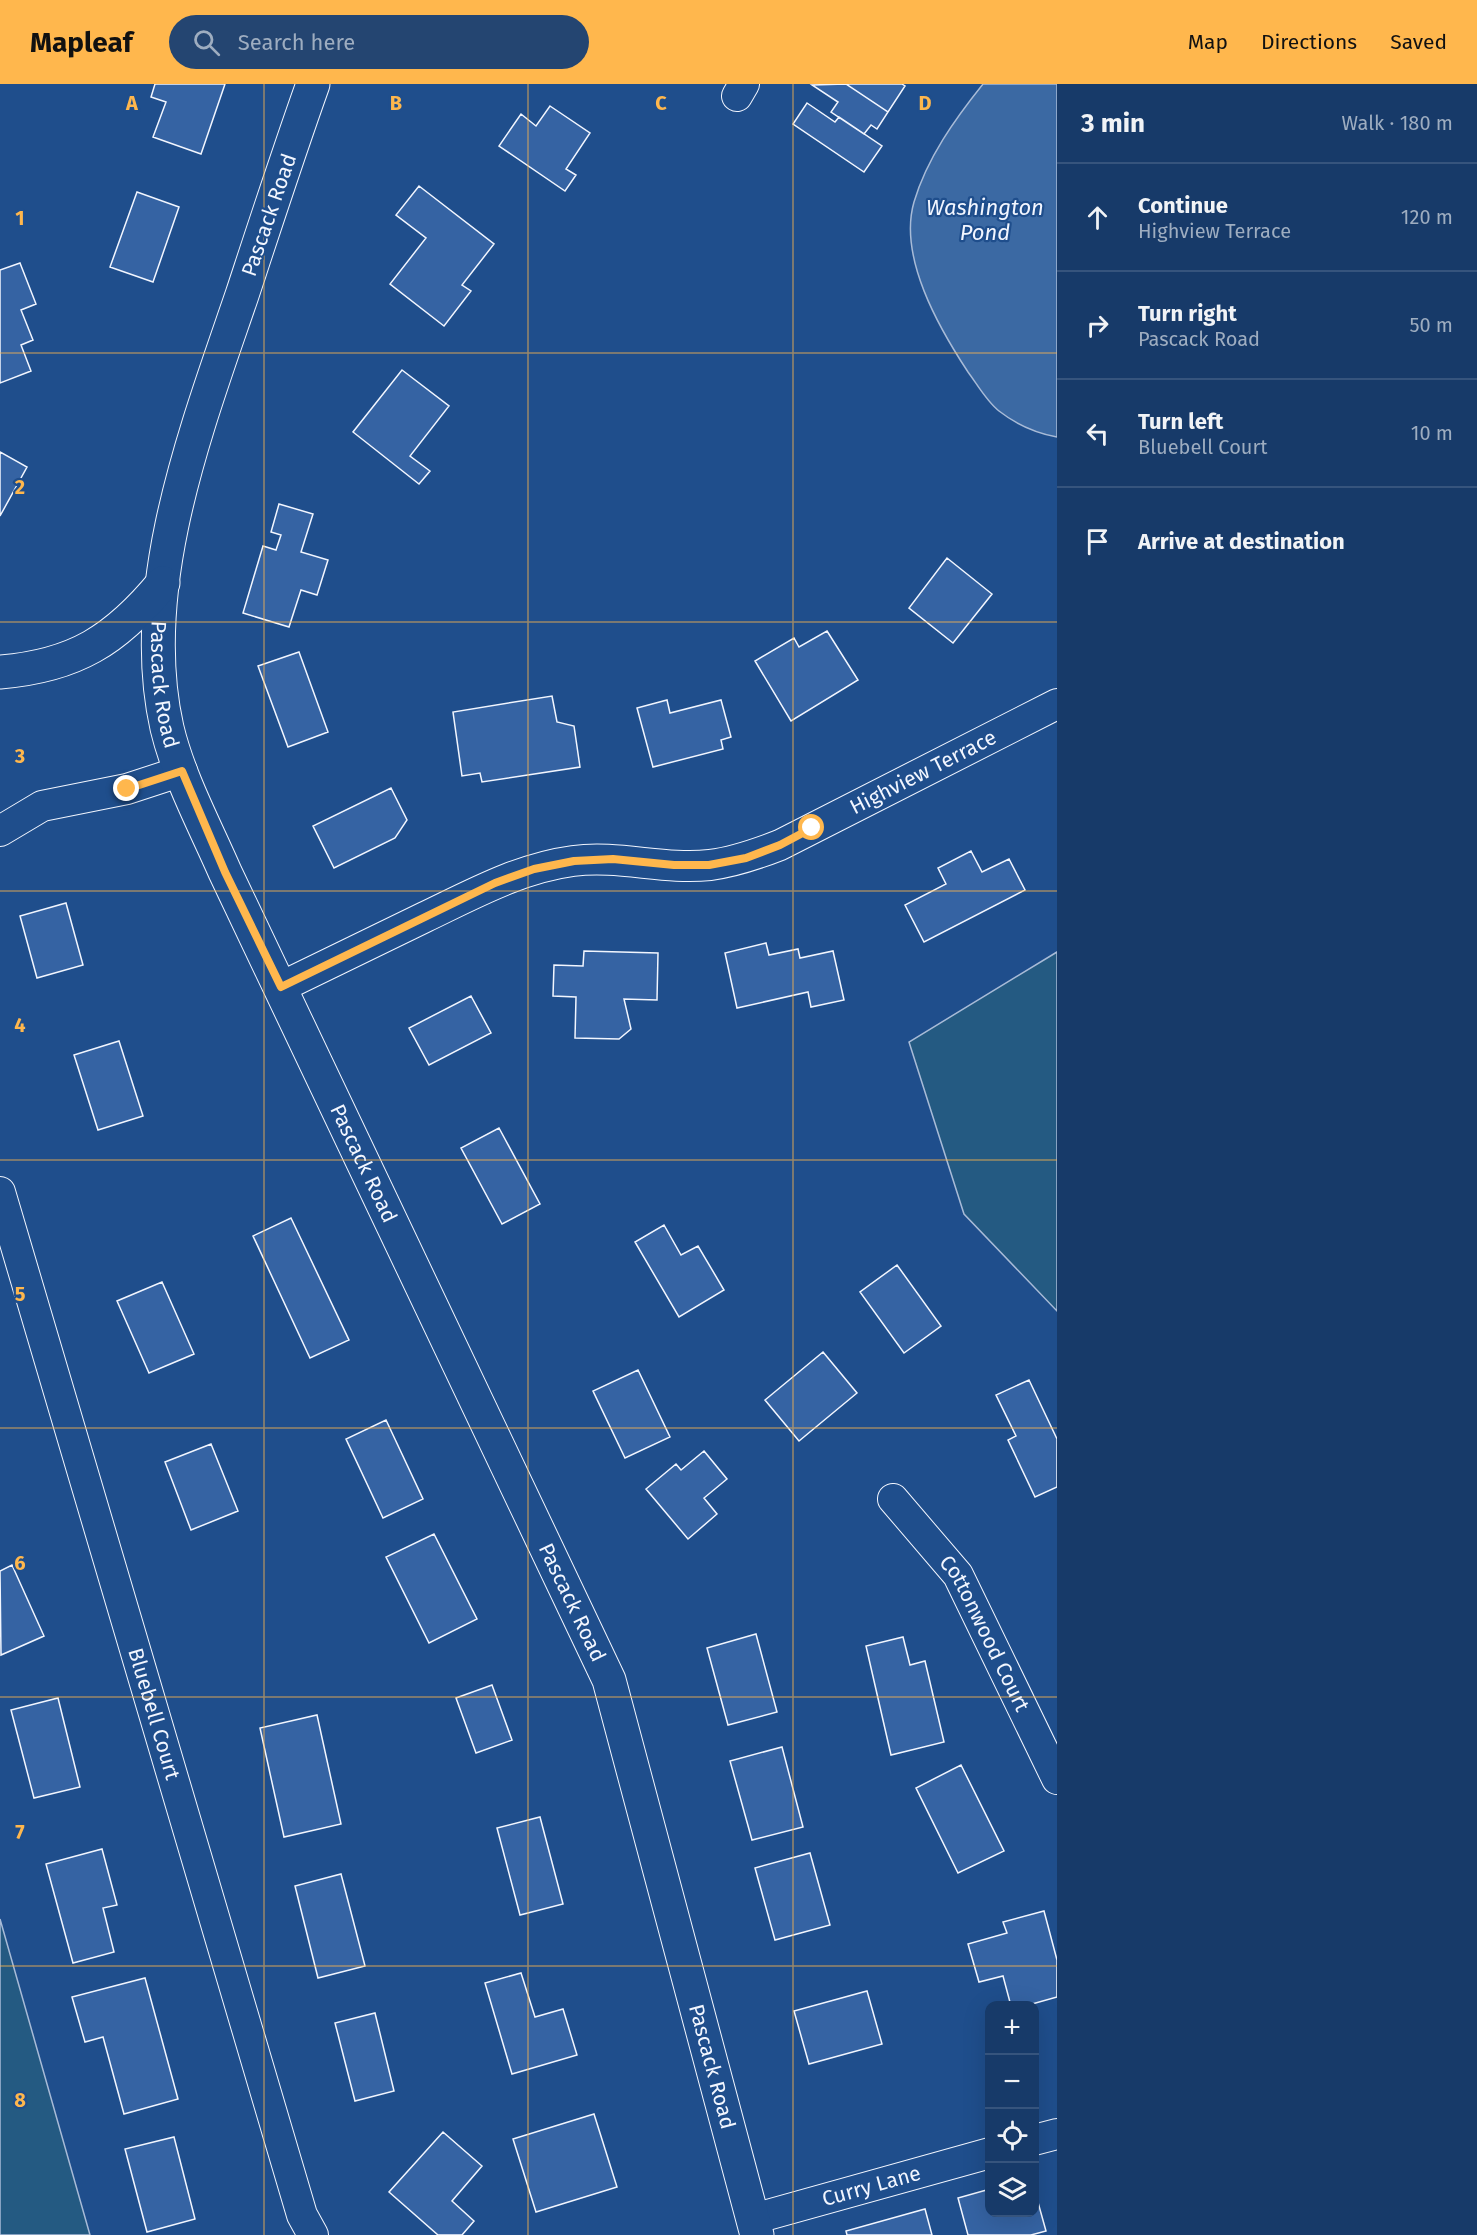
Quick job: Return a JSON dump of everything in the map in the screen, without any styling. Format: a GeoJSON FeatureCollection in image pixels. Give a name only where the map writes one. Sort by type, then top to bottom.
{"type":"FeatureCollection","features":[{"type":"Feature","properties":{"kind":"main road","name":"Pascack Road"},"geometry":{"type":"LineString","coordinates":[[313,84],[204,405],[177,507],[163,583],[160,632],[160,684],[168,729],[182,771],[225,872],[609,1680],[755,2227]]}},
{"type":"Feature","properties":{"kind":"main road"},"geometry":{"type":"LineString","coordinates":[[0,672],[53,664],[100,645],[143,608],[163,583]]}},
{"type":"Feature","properties":{"kind":"street","name":"Highview Terrace"},"geometry":{"type":"LineString","coordinates":[[281,987],[495,883],[534,869],[574,861],[613,859],[674,865],[709,865],[746,858],[780,845],[1057,704]]}},
{"type":"Feature","properties":{"kind":"street"},"geometry":{"type":"LineString","coordinates":[[0,831],[42,806],[127,789],[182,771]]}},
{"type":"Feature","properties":{"kind":"street","name":"Bluebell Court"},"geometry":{"type":"LineString","coordinates":[[0,1192],[302,2215],[313,2235]]}},
{"type":"Feature","properties":{"kind":"street","name":"Cottonwood Court"},"geometry":{"type":"LineString","coordinates":[[893,1499],[958,1575],[1057,1779]]}},
{"type":"Feature","properties":{"kind":"street"},"geometry":{"type":"LineString","coordinates":[[1039,2139],[1057,2134]]}},
{"type":"Feature","properties":{"kind":"street","name":"Curry Lane"},"geometry":{"type":"LineString","coordinates":[[755,2227],[985,2155]]}},
{"type":"Feature","properties":{"kind":"shaded area"},"geometry":{"type":"Polygon","coordinates":[[[1057,952],[1057,1311],[964,1214],[909,1042],[1057,952]]]}},
{"type":"Feature","properties":{"kind":"shaded area"},"geometry":{"type":"Polygon","coordinates":[[[0,1919],[90,2235],[0,2235],[0,1919]]]}},
{"type":"Feature","properties":{"kind":"water","name":"Washington Pond"},"geometry":{"type":"Polygon","coordinates":[[[983,84],[1057,84],[1057,437],[1034,431],[1020,424],[999,411],[986,398],[945,335],[916,268],[911,223],[914,202],[934,155],[952,125],[983,84]]]}},
{"type":"Feature","properties":{"kind":"building"},"geometry":{"type":"Polygon","coordinates":[[[155,84],[225,84],[201,154],[153,137],[166,102],[151,97],[155,84]]]}},
{"type":"Feature","properties":{"kind":"building"},"geometry":{"type":"Polygon","coordinates":[[[846,84],[888,112],[877,129],[871,125],[864,134],[831,112],[838,102],[812,85],[846,84]]]}},
{"type":"Feature","properties":{"kind":"building"},"geometry":{"type":"Polygon","coordinates":[[[846,84],[902,84],[905,86],[888,112],[846,84]]]}},
{"type":"Feature","properties":{"kind":"building"},"geometry":{"type":"Polygon","coordinates":[[[807,103],[835,122],[839,117],[882,146],[864,172],[793,124],[807,103]]]}},
{"type":"Feature","properties":{"kind":"building"},"geometry":{"type":"Polygon","coordinates":[[[550,106],[590,133],[566,169],[576,175],[565,191],[499,146],[521,114],[536,126],[550,106]]]}},
{"type":"Feature","properties":{"kind":"building"},"geometry":{"type":"Polygon","coordinates":[[[419,186],[494,244],[462,285],[471,291],[444,326],[390,284],[426,238],[396,215],[419,186]]]}},
{"type":"Feature","properties":{"kind":"building"},"geometry":{"type":"Polygon","coordinates":[[[137,192],[179,207],[153,282],[110,267],[137,192]]]}},
{"type":"Feature","properties":{"kind":"building"},"geometry":{"type":"Polygon","coordinates":[[[20,263],[36,304],[21,310],[33,340],[21,345],[31,371],[0,383],[0,270],[20,263]]]}},
{"type":"Feature","properties":{"kind":"building"},"geometry":{"type":"Polygon","coordinates":[[[402,370],[449,406],[410,456],[430,471],[419,484],[353,432],[402,370]]]}},
{"type":"Feature","properties":{"kind":"building"},"geometry":{"type":"Polygon","coordinates":[[[0,452],[27,467],[0,516],[0,452]]]}},
{"type":"Feature","properties":{"kind":"building"},"geometry":{"type":"Polygon","coordinates":[[[279,504],[313,514],[301,552],[328,560],[317,595],[301,590],[289,627],[243,613],[263,546],[276,550],[281,535],[271,532],[279,504]]]}},
{"type":"Feature","properties":{"kind":"building"},"geometry":{"type":"Polygon","coordinates":[[[947,558],[992,594],[953,643],[909,608],[947,558]]]}},
{"type":"Feature","properties":{"kind":"building"},"geometry":{"type":"Polygon","coordinates":[[[827,631],[858,680],[791,721],[755,661],[794,638],[799,647],[827,631]]]}},
{"type":"Feature","properties":{"kind":"building"},"geometry":{"type":"Polygon","coordinates":[[[299,652],[328,732],[288,747],[258,666],[299,652]]]}},
{"type":"Feature","properties":{"kind":"building"},"geometry":{"type":"Polygon","coordinates":[[[552,696],[557,722],[574,726],[580,767],[482,782],[480,773],[462,776],[453,712],[552,696]]]}},
{"type":"Feature","properties":{"kind":"building"},"geometry":{"type":"Polygon","coordinates":[[[667,700],[670,713],[721,700],[731,737],[721,740],[723,749],[653,767],[637,708],[667,700]]]}},
{"type":"Feature","properties":{"kind":"building"},"geometry":{"type":"Polygon","coordinates":[[[391,788],[407,820],[395,838],[334,868],[313,826],[391,788]]]}},
{"type":"Feature","properties":{"kind":"building"},"geometry":{"type":"Polygon","coordinates":[[[971,851],[982,872],[1009,859],[1025,890],[924,942],[905,905],[946,884],[938,868],[971,851]]]}},
{"type":"Feature","properties":{"kind":"building"},"geometry":{"type":"Polygon","coordinates":[[[66,903],[83,965],[37,978],[20,916],[66,903]]]}},
{"type":"Feature","properties":{"kind":"building"},"geometry":{"type":"Polygon","coordinates":[[[766,943],[769,955],[798,949],[800,958],[833,951],[844,1000],[811,1007],[808,992],[737,1008],[725,953],[766,943]]]}},
{"type":"Feature","properties":{"kind":"building"},"geometry":{"type":"Polygon","coordinates":[[[584,951],[658,953],[657,1000],[624,999],[631,1029],[619,1039],[575,1038],[576,997],[553,996],[554,965],[583,966],[584,951]]]}},
{"type":"Feature","properties":{"kind":"building"},"geometry":{"type":"Polygon","coordinates":[[[471,996],[491,1033],[429,1065],[409,1028],[471,996]]]}},
{"type":"Feature","properties":{"kind":"building"},"geometry":{"type":"Polygon","coordinates":[[[119,1041],[143,1116],[98,1130],[74,1055],[119,1041]]]}},
{"type":"Feature","properties":{"kind":"building"},"geometry":{"type":"Polygon","coordinates":[[[499,1128],[540,1204],[502,1224],[461,1148],[499,1128]]]}},
{"type":"Feature","properties":{"kind":"building"},"geometry":{"type":"Polygon","coordinates":[[[291,1218],[349,1340],[310,1358],[253,1236],[291,1218]]]}},
{"type":"Feature","properties":{"kind":"building"},"geometry":{"type":"Polygon","coordinates":[[[664,1225],[681,1255],[698,1246],[724,1290],[679,1317],[635,1242],[664,1225]]]}},
{"type":"Feature","properties":{"kind":"building"},"geometry":{"type":"Polygon","coordinates":[[[897,1265],[941,1326],[904,1353],[860,1292],[897,1265]]]}},
{"type":"Feature","properties":{"kind":"building"},"geometry":{"type":"Polygon","coordinates":[[[162,1282],[194,1354],[149,1373],[117,1301],[162,1282]]]}},
{"type":"Feature","properties":{"kind":"building"},"geometry":{"type":"Polygon","coordinates":[[[823,1352],[857,1393],[799,1441],[765,1400],[823,1352]]]}},
{"type":"Feature","properties":{"kind":"building"},"geometry":{"type":"Polygon","coordinates":[[[638,1370],[670,1437],[625,1458],[593,1391],[638,1370]]]}},
{"type":"Feature","properties":{"kind":"building"},"geometry":{"type":"Polygon","coordinates":[[[1029,1380],[1057,1439],[1057,1487],[1035,1497],[1008,1440],[1016,1436],[996,1395],[1029,1380]]]}},
{"type":"Feature","properties":{"kind":"building"},"geometry":{"type":"Polygon","coordinates":[[[386,1420],[423,1499],[383,1518],[346,1439],[386,1420]]]}},
{"type":"Feature","properties":{"kind":"building"},"geometry":{"type":"Polygon","coordinates":[[[211,1444],[238,1511],[191,1530],[165,1462],[211,1444]]]}},
{"type":"Feature","properties":{"kind":"building"},"geometry":{"type":"Polygon","coordinates":[[[704,1451],[727,1479],[704,1498],[717,1514],[688,1539],[646,1489],[676,1464],[681,1470],[704,1451]]]}},
{"type":"Feature","properties":{"kind":"building"},"geometry":{"type":"Polygon","coordinates":[[[434,1534],[477,1619],[429,1643],[386,1557],[434,1534]]]}},
{"type":"Feature","properties":{"kind":"building"},"geometry":{"type":"Polygon","coordinates":[[[12,1565],[44,1636],[1,1655],[0,1571],[12,1565]]]}},
{"type":"Feature","properties":{"kind":"building"},"geometry":{"type":"Polygon","coordinates":[[[756,1634],[777,1712],[728,1725],[707,1648],[756,1634]]]}},
{"type":"Feature","properties":{"kind":"building"},"geometry":{"type":"Polygon","coordinates":[[[903,1637],[910,1665],[925,1661],[944,1742],[891,1755],[866,1646],[903,1637]]]}},
{"type":"Feature","properties":{"kind":"building"},"geometry":{"type":"Polygon","coordinates":[[[492,1685],[512,1740],[476,1753],[456,1698],[492,1685]]]}},
{"type":"Feature","properties":{"kind":"building"},"geometry":{"type":"Polygon","coordinates":[[[58,1698],[80,1787],[34,1798],[11,1710],[58,1698]]]}},
{"type":"Feature","properties":{"kind":"building"},"geometry":{"type":"Polygon","coordinates":[[[317,1715],[341,1824],[284,1837],[260,1728],[317,1715]]]}},
{"type":"Feature","properties":{"kind":"building"},"geometry":{"type":"Polygon","coordinates":[[[782,1747],[803,1827],[752,1840],[730,1761],[782,1747]]]}},
{"type":"Feature","properties":{"kind":"building"},"geometry":{"type":"Polygon","coordinates":[[[961,1765],[1004,1851],[958,1873],[916,1788],[961,1765]]]}},
{"type":"Feature","properties":{"kind":"building"},"geometry":{"type":"Polygon","coordinates":[[[540,1817],[563,1904],[520,1915],[497,1828],[540,1817]]]}},
{"type":"Feature","properties":{"kind":"building"},"geometry":{"type":"Polygon","coordinates":[[[102,1849],[117,1905],[103,1908],[114,1952],[73,1963],[46,1864],[102,1849]]]}},
{"type":"Feature","properties":{"kind":"building"},"geometry":{"type":"Polygon","coordinates":[[[810,1853],[830,1925],[775,1940],[755,1868],[810,1853]]]}},
{"type":"Feature","properties":{"kind":"building"},"geometry":{"type":"Polygon","coordinates":[[[341,1874],[365,1966],[318,1978],[295,1886],[341,1874]]]}},
{"type":"Feature","properties":{"kind":"building"},"geometry":{"type":"Polygon","coordinates":[[[1044,1911],[1057,1960],[1057,1997],[1039,2002],[1010,2001],[1003,1976],[979,1982],[968,1944],[1007,1933],[1003,1922],[1044,1911]]]}},
{"type":"Feature","properties":{"kind":"building"},"geometry":{"type":"Polygon","coordinates":[[[521,1973],[535,2017],[563,2009],[577,2055],[512,2074],[485,1983],[521,1973]]]}},
{"type":"Feature","properties":{"kind":"building"},"geometry":{"type":"Polygon","coordinates":[[[145,1978],[178,2099],[124,2114],[103,2037],[85,2042],[72,1997],[145,1978]]]}},
{"type":"Feature","properties":{"kind":"building"},"geometry":{"type":"Polygon","coordinates":[[[867,1991],[882,2044],[809,2064],[794,2011],[867,1991]]]}},
{"type":"Feature","properties":{"kind":"building"},"geometry":{"type":"Polygon","coordinates":[[[375,2013],[394,2091],[355,2101],[335,2023],[375,2013]]]}},
{"type":"Feature","properties":{"kind":"building"},"geometry":{"type":"Polygon","coordinates":[[[594,2114],[617,2187],[536,2212],[513,2139],[594,2114]]]}},
{"type":"Feature","properties":{"kind":"building"},"geometry":{"type":"Polygon","coordinates":[[[443,2132],[482,2166],[452,2201],[474,2221],[462,2235],[438,2235],[389,2192],[443,2132]]]}},
{"type":"Feature","properties":{"kind":"building"},"geometry":{"type":"Polygon","coordinates":[[[174,2137],[195,2219],[147,2232],[125,2149],[174,2137]]]}},
{"type":"Feature","properties":{"kind":"building"},"geometry":{"type":"Polygon","coordinates":[[[985,2190],[985,2217],[1039,2217],[1039,2206],[1046,2231],[1031,2235],[968,2235],[958,2198],[985,2190]]]}},
{"type":"Feature","properties":{"kind":"building"},"geometry":{"type":"Polygon","coordinates":[[[925,2209],[932,2235],[847,2235],[846,2231],[925,2209]]]}},
{"type":"Feature","properties":{"kind":"route"},"geometry":{"type":"LineString","coordinates":[[127,789],[182,771],[225,872],[281,987],[495,883],[534,869],[574,861],[613,859],[674,865],[709,865],[746,858],[780,845],[812,828]]}}]}
